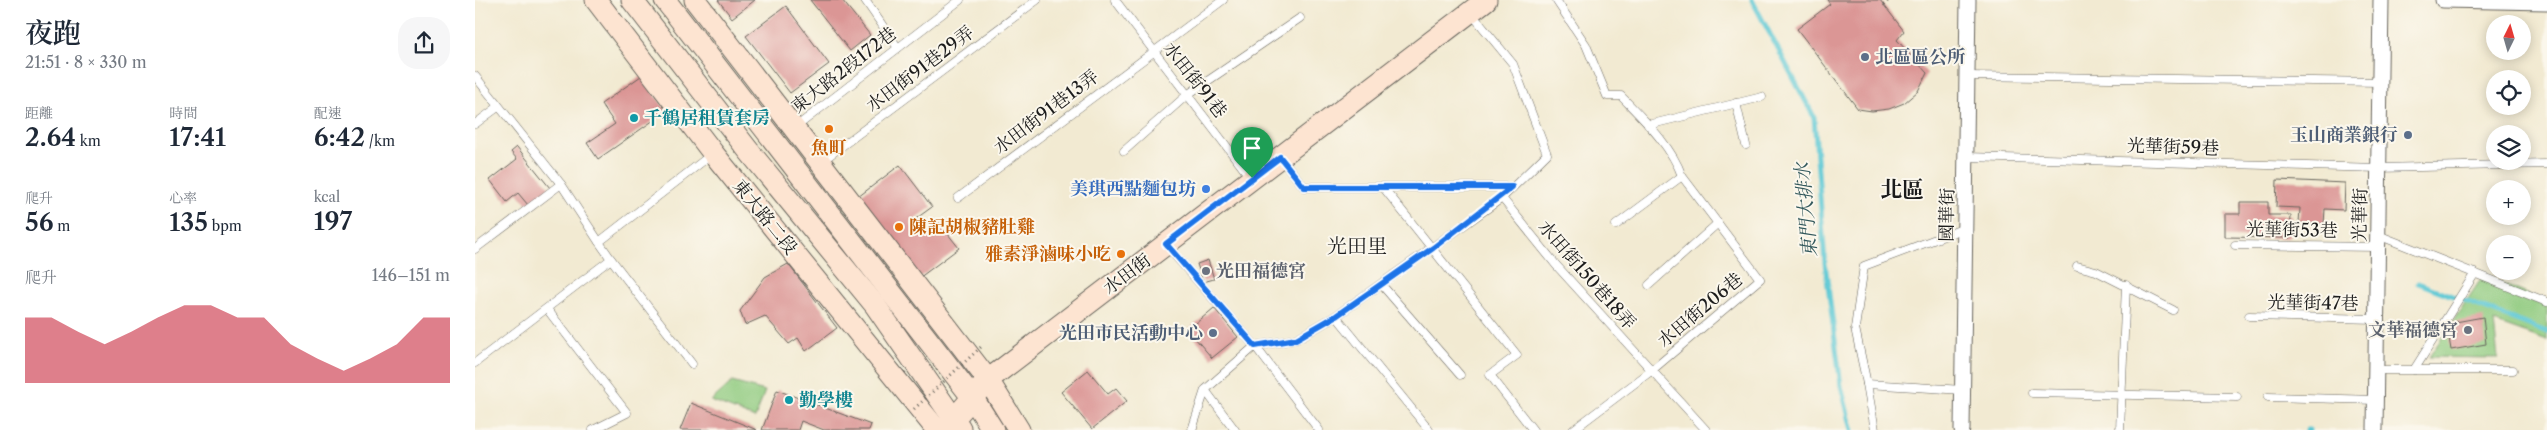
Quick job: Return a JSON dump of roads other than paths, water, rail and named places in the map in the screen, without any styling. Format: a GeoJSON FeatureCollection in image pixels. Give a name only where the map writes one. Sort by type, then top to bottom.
{"type":"FeatureCollection","features":[{"type":"Feature","properties":{"kind":"street","name":"東大路二段"},"geometry":{"type":"LineString","coordinates":[[596,0],[713,153],[949,427]]}},
{"type":"Feature","properties":{"kind":"street","name":"東大路二段"},"geometry":{"type":"LineString","coordinates":[[632,0],[748,150],[875,305],[949,427]]}},
{"type":"Feature","properties":{"kind":"street"},"geometry":{"type":"LineString","coordinates":[[665,0],[972,398],[993,430]]}},
{"type":"Feature","properties":{"kind":"street"},"geometry":{"type":"LineString","coordinates":[[695,0],[989,380],[1019,430]]}},
{"type":"Feature","properties":{"kind":"street","name":"國華街"},"geometry":{"type":"LineString","coordinates":[[1962,430],[1968,0]]}},
{"type":"Feature","properties":{"kind":"street","name":"光華街"},"geometry":{"type":"LineString","coordinates":[[2375,430],[2381,0]]}},
{"type":"Feature","properties":{"kind":"street"},"geometry":{"type":"LineString","coordinates":[[2443,0],[2547,2]]}},
{"type":"Feature","properties":{"kind":"street","name":"水田街"},"geometry":{"type":"LineString","coordinates":[[949,427],[989,380],[1480,4]]}},
{"type":"Feature","properties":{"kind":"lane"},"geometry":{"type":"LineString","coordinates":[[865,0],[897,48]]}},
{"type":"Feature","properties":{"kind":"lane","name":"東大路2段172巷"},"geometry":{"type":"LineString","coordinates":[[794,128],[960,0]]}},
{"type":"Feature","properties":{"kind":"lane","name":"水田街91巷29弄"},"geometry":{"type":"LineString","coordinates":[[821,162],[1037,0]]}},
{"type":"Feature","properties":{"kind":"lane","name":"水田街91巷"},"geometry":{"type":"LineString","coordinates":[[1115,0],[1252,178]]}},
{"type":"Feature","properties":{"kind":"lane","name":"水田街91巷13弄"},"geometry":{"type":"LineString","coordinates":[[958,198],[1153,50],[1223,0]]}},
{"type":"Feature","properties":{"kind":"lane","name":"水田街206巷"},"geometry":{"type":"LineString","coordinates":[[1555,0],[1586,45],[1607,96],[1621,96],[1648,124],[1676,160],[1683,176],[1760,279],[1651,371]]}},
{"type":"Feature","properties":{"kind":"lane"},"geometry":{"type":"LineString","coordinates":[[1191,430],[1205,390],[1255,346],[1296,339],[1336,316],[1502,198],[1547,154],[1513,64],[1480,4]]}},
{"type":"Feature","properties":{"kind":"lane"},"geometry":{"type":"LineString","coordinates":[[1124,152],[1187,95],[1300,18]]}},
{"type":"Feature","properties":{"kind":"lane"},"geometry":{"type":"LineString","coordinates":[[475,76],[498,108],[561,184],[611,259],[692,364]]}},
{"type":"Feature","properties":{"kind":"lane"},"geometry":{"type":"LineString","coordinates":[[1967,76],[2381,82]]}},
{"type":"Feature","properties":{"kind":"lane"},"geometry":{"type":"LineString","coordinates":[[1648,124],[1762,97]]}},
{"type":"Feature","properties":{"kind":"lane"},"geometry":{"type":"LineString","coordinates":[[1736,103],[1746,145]]}},
{"type":"Feature","properties":{"kind":"lane"},"geometry":{"type":"LineString","coordinates":[[475,124],[498,108]]}},
{"type":"Feature","properties":{"kind":"lane"},"geometry":{"type":"LineString","coordinates":[[599,242],[713,153]]}},
{"type":"Feature","properties":{"kind":"lane"},"geometry":{"type":"LineString","coordinates":[[1280,157],[1304,187],[1512,187]]}},
{"type":"Feature","properties":{"kind":"lane","name":"光華街59巷"},"geometry":{"type":"LineString","coordinates":[[1966,157],[2379,168],[2547,164]]}},
{"type":"Feature","properties":{"kind":"lane"},"geometry":{"type":"LineString","coordinates":[[1615,225],[1683,176]]}},
{"type":"Feature","properties":{"kind":"lane"},"geometry":{"type":"LineString","coordinates":[[475,249],[561,184]]}},
{"type":"Feature","properties":{"kind":"lane"},"geometry":{"type":"LineString","coordinates":[[1383,187],[1517,355],[1489,375],[1533,430]]}},
{"type":"Feature","properties":{"kind":"lane","name":"水田街150巷18弄"},"geometry":{"type":"LineString","coordinates":[[1502,198],[1556,265],[1706,430]]}},
{"type":"Feature","properties":{"kind":"lane"},"geometry":{"type":"LineString","coordinates":[[1649,285],[1718,223]]}},
{"type":"Feature","properties":{"kind":"lane"},"geometry":{"type":"LineString","coordinates":[[1875,430],[1855,328],[1864,266],[1965,228]]}},
{"type":"Feature","properties":{"kind":"lane"},"geometry":{"type":"LineString","coordinates":[[2378,241],[2475,273],[2547,302]]}},
{"type":"Feature","properties":{"kind":"lane","name":"光華街53巷"},"geometry":{"type":"LineString","coordinates":[[2235,244],[2378,241]]}},
{"type":"Feature","properties":{"kind":"lane"},"geometry":{"type":"LineString","coordinates":[[1166,244],[1255,346],[1319,430]]}},
{"type":"Feature","properties":{"kind":"lane"},"geometry":{"type":"LineString","coordinates":[[475,363],[611,259]]}},
{"type":"Feature","properties":{"kind":"lane"},"geometry":{"type":"LineString","coordinates":[[2077,266],[2096,271],[2173,310]]}},
{"type":"Feature","properties":{"kind":"lane"},"geometry":{"type":"LineString","coordinates":[[2414,370],[2475,273]]}},
{"type":"Feature","properties":{"kind":"lane"},"geometry":{"type":"LineString","coordinates":[[1381,284],[1460,375]]}},
{"type":"Feature","properties":{"kind":"lane"},"geometry":{"type":"LineString","coordinates":[[2120,430],[2126,285]]}},
{"type":"Feature","properties":{"kind":"lane"},"geometry":{"type":"LineString","coordinates":[[547,308],[627,413],[593,430]]}},
{"type":"Feature","properties":{"kind":"lane"},"geometry":{"type":"LineString","coordinates":[[1336,316],[1429,430]]}},
{"type":"Feature","properties":{"kind":"lane","name":"光華街47巷"},"geometry":{"type":"LineString","coordinates":[[2249,316],[2376,319]]}},
{"type":"Feature","properties":{"kind":"lane"},"geometry":{"type":"LineString","coordinates":[[2376,370],[2513,370]]}},
{"type":"Feature","properties":{"kind":"lane"},"geometry":{"type":"LineString","coordinates":[[1573,430],[1651,371]]}},
{"type":"Feature","properties":{"kind":"lane"},"geometry":{"type":"LineString","coordinates":[[1867,384],[1963,390]]}},
{"type":"Feature","properties":{"kind":"lane"},"geometry":{"type":"LineString","coordinates":[[1205,390],[1235,430]]}},
{"type":"Feature","properties":{"kind":"lane"},"geometry":{"type":"LineString","coordinates":[[2032,393],[2237,397]]}},
{"type":"Feature","properties":{"kind":"lane"},"geometry":{"type":"LineString","coordinates":[[2268,397],[2376,400]]}},
{"type":"Feature","properties":{"kind":"waterway","name":"東門大排水"},"geometry":{"type":"LineString","coordinates":[[1752,0],[1814,117],[1825,263],[1841,386],[1852,430]]}},
{"type":"Feature","properties":{"kind":"waterway"},"geometry":{"type":"LineString","coordinates":[[2418,283],[2547,332]]}},
{"type":"Feature","properties":{"kind":"place","name":"北區區公所"},"geometry":{"type":"Point","coordinates":[1865,57]}},
{"type":"Feature","properties":{"kind":"place","name":"千鶴居租賃套房"},"geometry":{"type":"Point","coordinates":[634,118]}},
{"type":"Feature","properties":{"kind":"place","name":"魚町"},"geometry":{"type":"Point","coordinates":[829,129]}},
{"type":"Feature","properties":{"kind":"place","name":"玉山商業銀行"},"geometry":{"type":"Point","coordinates":[2408,135]}},
{"type":"Feature","properties":{"kind":"place","name":"美琪西點麵包坊"},"geometry":{"type":"Point","coordinates":[1206,189]}},
{"type":"Feature","properties":{"kind":"place","name":"陳記胡椒豬肚雞"},"geometry":{"type":"Point","coordinates":[899,227]}},
{"type":"Feature","properties":{"kind":"place","name":"雅素淨滷味小吃"},"geometry":{"type":"Point","coordinates":[1121,254]}},
{"type":"Feature","properties":{"kind":"place","name":"光田福德宮"},"geometry":{"type":"Point","coordinates":[1206,271]}},
{"type":"Feature","properties":{"kind":"place","name":"文華福德宮"},"geometry":{"type":"Point","coordinates":[2468,330]}},
{"type":"Feature","properties":{"kind":"place","name":"光田市民活動中心"},"geometry":{"type":"Point","coordinates":[1213,333]}},
{"type":"Feature","properties":{"kind":"place","name":"勤學樓"},"geometry":{"type":"Point","coordinates":[789,400]}},
{"type":"Feature","properties":{"kind":"district","name":"北區"},"geometry":{"type":"Point","coordinates":[1902,189]}},
{"type":"Feature","properties":{"kind":"district","name":"光田里"},"geometry":{"type":"Point","coordinates":[1357,246]}}]}
